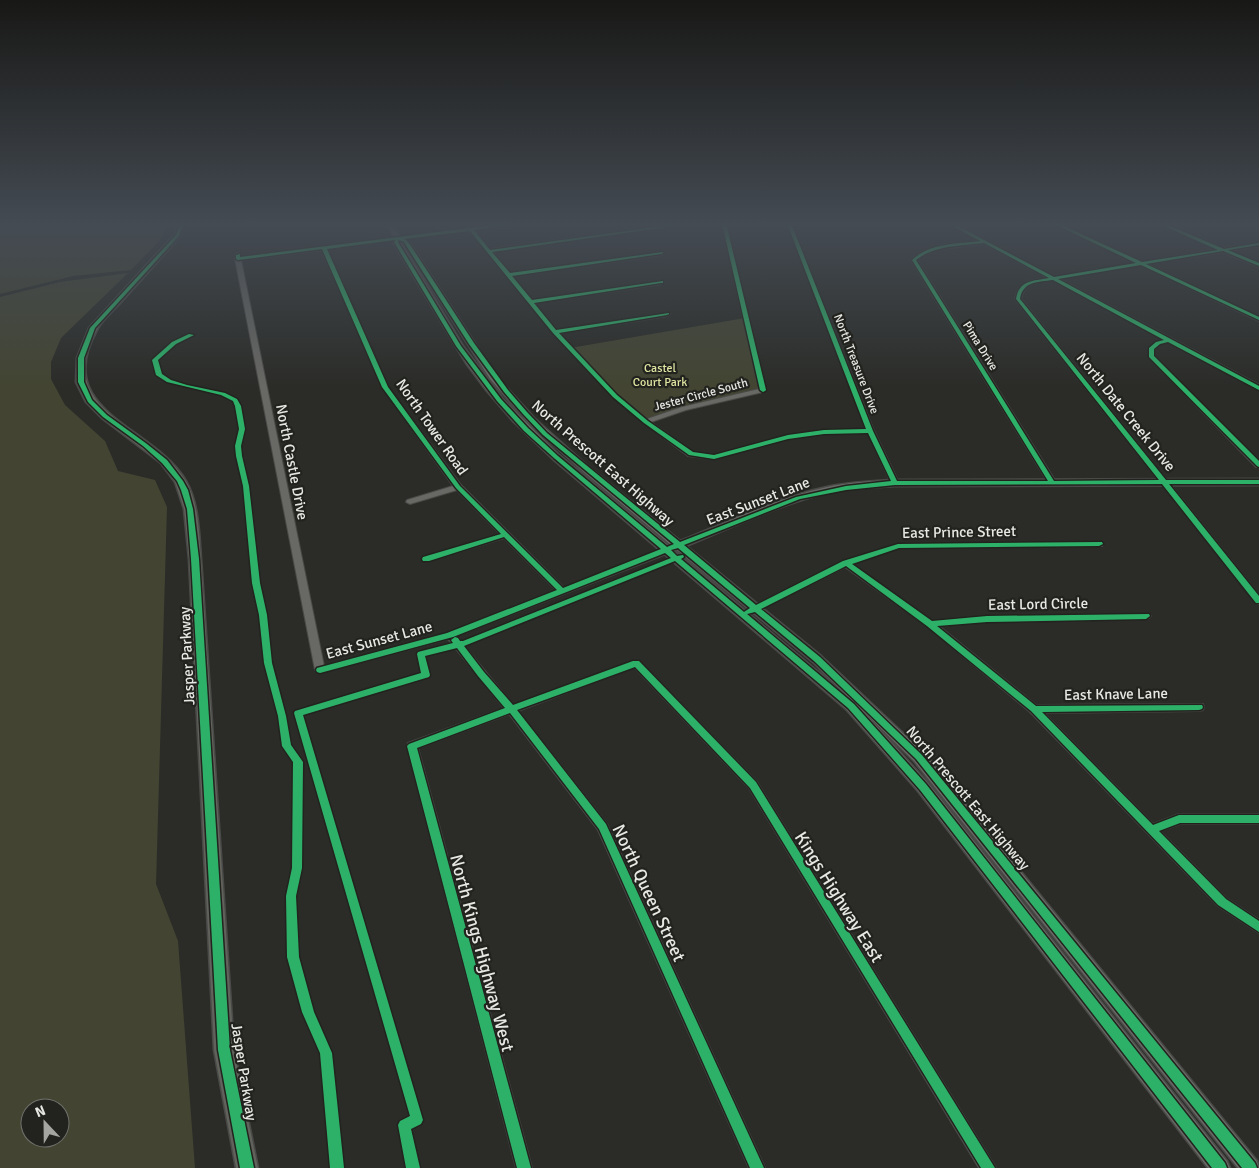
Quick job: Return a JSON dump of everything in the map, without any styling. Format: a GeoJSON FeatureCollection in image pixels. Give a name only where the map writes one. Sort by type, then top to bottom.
{"type":"FeatureCollection","features":[{"type":"Feature","properties":{"kind":"main road","name":"Jasper Parkway"},"geometry":{"type":"LineString","coordinates":[[139,278],[93,328],[83,346],[79,361],[79,375],[88,399],[100,412],[156,453],[168,465],[179,480],[190,508],[195,559],[224,1050],[247,1168]]}},
{"type":"Feature","properties":{"kind":"street","name":"North Castle Drive"},"geometry":{"type":"LineString","coordinates":[[242,278],[320,670]]}},
{"type":"Feature","properties":{"kind":"street","name":"North Tower Road"},"geometry":{"type":"LineString","coordinates":[[337,278],[385,387],[458,488],[562,591]]}},
{"type":"Feature","properties":{"kind":"street","name":"North Prescott East Highway"},"geometry":{"type":"LineString","coordinates":[[421,278],[446,314],[481,379],[509,404],[525,429],[556,457],[749,611],[817,660],[919,757],[1250,1168]]}},
{"type":"Feature","properties":{"kind":"street"},"geometry":{"type":"LineString","coordinates":[[510,278],[555,332],[615,396],[646,422],[691,454],[714,457],[788,437],[824,432],[870,431]]}},
{"type":"Feature","properties":{"kind":"street","name":"Jester Circle South"},"geometry":{"type":"LineString","coordinates":[[646,422],[684,408],[763,390],[737,278]]}},
{"type":"Feature","properties":{"kind":"street","name":"North Treasure Drive"},"geometry":{"type":"LineString","coordinates":[[810,278],[870,431],[895,483]]}},
{"type":"Feature","properties":{"kind":"street","name":"Pima Drive"},"geometry":{"type":"LineString","coordinates":[[925,278],[1052,482]]}},
{"type":"Feature","properties":{"kind":"street"},"geometry":{"type":"LineString","coordinates":[[1051,278],[1259,388]]}},
{"type":"Feature","properties":{"kind":"street"},"geometry":{"type":"LineString","coordinates":[[1054,279],[1063,278]]}},
{"type":"Feature","properties":{"kind":"street"},"geometry":{"type":"LineString","coordinates":[[1171,278],[1259,319]]}},
{"type":"Feature","properties":{"kind":"street","name":"North Date Creek Drive"},"geometry":{"type":"LineString","coordinates":[[1054,279],[1024,285],[1019,291],[1018,299],[1259,601]]}},
{"type":"Feature","properties":{"kind":"street"},"geometry":{"type":"LineString","coordinates":[[530,302],[661,282]]}},
{"type":"Feature","properties":{"kind":"street"},"geometry":{"type":"LineString","coordinates":[[555,332],[667,314]]}},
{"type":"Feature","properties":{"kind":"street"},"geometry":{"type":"LineString","coordinates":[[1169,340],[1158,343],[1151,349],[1152,356],[1259,465]]}},
{"type":"Feature","properties":{"kind":"street","name":"East Sunset Lane"},"geometry":{"type":"LineString","coordinates":[[320,670],[450,634],[672,549],[798,498],[838,488],[895,483],[1259,482]]}},
{"type":"Feature","properties":{"kind":"street"},"geometry":{"type":"LineString","coordinates":[[410,502],[458,488]]}},
{"type":"Feature","properties":{"kind":"street"},"geometry":{"type":"LineString","coordinates":[[426,559],[505,535]]}},
{"type":"Feature","properties":{"kind":"street","name":"East Prince Street"},"geometry":{"type":"LineString","coordinates":[[749,611],[846,563],[898,546],[1099,544]]}},
{"type":"Feature","properties":{"kind":"street"},"geometry":{"type":"LineString","coordinates":[[846,563],[930,624],[1034,709],[1222,902],[1259,927]]}},
{"type":"Feature","properties":{"kind":"street","name":"North Prescott East Highway"},"geometry":{"type":"LineString","coordinates":[[749,611],[851,706],[898,757],[1220,1168]]}},
{"type":"Feature","properties":{"kind":"street","name":"East Lord Circle"},"geometry":{"type":"LineString","coordinates":[[930,624],[987,619],[1146,616]]}},
{"type":"Feature","properties":{"kind":"street","name":"North Queen Street"},"geometry":{"type":"LineString","coordinates":[[450,634],[512,710],[603,828],[757,1168]]}},
{"type":"Feature","properties":{"kind":"street","name":"Kings Highway East"},"geometry":{"type":"LineString","coordinates":[[512,710],[636,663],[753,785],[988,1168]]}},
{"type":"Feature","properties":{"kind":"street","name":"East Knave Lane"},"geometry":{"type":"LineString","coordinates":[[1034,709],[1199,707]]}},
{"type":"Feature","properties":{"kind":"street","name":"North Kings Highway West"},"geometry":{"type":"LineString","coordinates":[[512,710],[412,746],[524,1168]]}},
{"type":"Feature","properties":{"kind":"street"},"geometry":{"type":"LineString","coordinates":[[1151,830],[1179,820],[1259,819]]}},
{"type":"Feature","properties":{"kind":"street"},"geometry":{"type":"LineString","coordinates":[[969,846],[986,840]]}},
{"type":"Feature","properties":{"kind":"green space"},"geometry":{"type":"Polygon","coordinates":[[[0,278],[67,278],[0,294],[0,278]]]}},
{"type":"Feature","properties":{"kind":"green space"},"geometry":{"type":"Polygon","coordinates":[[[94,278],[123,278],[61,338],[51,362],[51,379],[65,405],[105,441],[118,471],[155,480],[167,507],[156,884],[178,941],[195,1168],[0,1168],[0,297],[60,282],[94,278]]]}},
{"type":"Feature","properties":{"kind":"green space","name":"Castel Court Park"},"geometry":{"type":"Polygon","coordinates":[[[745,318],[763,390],[646,422],[570,348],[745,318]]]}},
{"type":"Feature","properties":{"kind":"cycle path"},"geometry":{"type":"LineString","coordinates":[[139,278],[93,328],[81,358],[81,382],[90,400],[105,416],[164,461],[180,481],[190,509],[195,559],[224,1050],[247,1168]]}},
{"type":"Feature","properties":{"kind":"cycle path"},"geometry":{"type":"LineString","coordinates":[[337,278],[385,387],[458,487],[562,591]]}},
{"type":"Feature","properties":{"kind":"cycle path"},"geometry":{"type":"LineString","coordinates":[[418,278],[470,363],[490,390],[526,429],[556,457],[851,706],[923,787],[1220,1168]]}},
{"type":"Feature","properties":{"kind":"cycle path"},"geometry":{"type":"LineString","coordinates":[[429,278],[488,368],[545,434],[817,659],[919,757],[1250,1168]]}},
{"type":"Feature","properties":{"kind":"cycle path"},"geometry":{"type":"LineString","coordinates":[[511,278],[555,332],[615,396],[646,422],[691,454],[714,457],[788,437],[824,432],[870,431]]}},
{"type":"Feature","properties":{"kind":"cycle path"},"geometry":{"type":"LineString","coordinates":[[737,278],[763,390]]}},
{"type":"Feature","properties":{"kind":"cycle path"},"geometry":{"type":"LineString","coordinates":[[810,278],[870,431],[895,483]]}},
{"type":"Feature","properties":{"kind":"cycle path"},"geometry":{"type":"LineString","coordinates":[[925,278],[1052,482]]}},
{"type":"Feature","properties":{"kind":"cycle path"},"geometry":{"type":"LineString","coordinates":[[1051,278],[1259,388]]}},
{"type":"Feature","properties":{"kind":"cycle path"},"geometry":{"type":"LineString","coordinates":[[1060,278],[1027,284],[1019,292],[1018,299],[1259,601]]}},
{"type":"Feature","properties":{"kind":"cycle path"},"geometry":{"type":"LineString","coordinates":[[1170,278],[1259,319]]}},
{"type":"Feature","properties":{"kind":"cycle path"},"geometry":{"type":"LineString","coordinates":[[531,302],[661,282]]}},
{"type":"Feature","properties":{"kind":"cycle path"},"geometry":{"type":"LineString","coordinates":[[555,332],[667,314]]}},
{"type":"Feature","properties":{"kind":"cycle path"},"geometry":{"type":"LineString","coordinates":[[191,335],[174,343],[155,360],[159,375],[169,381],[223,394],[235,400],[238,406],[242,429],[238,446],[239,456],[246,486],[256,583],[263,615],[268,663],[282,716],[287,746],[298,762],[297,868],[291,896],[293,957],[308,1012],[326,1053],[337,1168]]}},
{"type":"Feature","properties":{"kind":"cycle path"},"geometry":{"type":"LineString","coordinates":[[1169,340],[1158,343],[1151,349],[1151,356],[1259,465]]}},
{"type":"Feature","properties":{"kind":"cycle path"},"geometry":{"type":"LineString","coordinates":[[320,670],[450,635],[798,498],[822,492],[858,486],[895,483],[1259,482]]}},
{"type":"Feature","properties":{"kind":"cycle path"},"geometry":{"type":"LineString","coordinates":[[426,559],[505,535]]}},
{"type":"Feature","properties":{"kind":"cycle path"},"geometry":{"type":"LineString","coordinates":[[748,612],[846,563],[898,546],[1099,544]]}},
{"type":"Feature","properties":{"kind":"cycle path"},"geometry":{"type":"LineString","coordinates":[[413,1168],[404,1125],[417,1120],[298,713],[426,675],[421,654],[465,643],[680,557]]}},
{"type":"Feature","properties":{"kind":"cycle path"},"geometry":{"type":"LineString","coordinates":[[846,563],[930,624],[1034,709],[1222,902],[1259,927]]}},
{"type":"Feature","properties":{"kind":"cycle path"},"geometry":{"type":"LineString","coordinates":[[930,624],[987,619],[1146,616]]}},
{"type":"Feature","properties":{"kind":"cycle path"},"geometry":{"type":"LineString","coordinates":[[455,640],[603,827],[757,1168]]}},
{"type":"Feature","properties":{"kind":"cycle path"},"geometry":{"type":"LineString","coordinates":[[524,1168],[412,746],[636,663],[753,785],[988,1168]]}},
{"type":"Feature","properties":{"kind":"cycle path"},"geometry":{"type":"LineString","coordinates":[[1034,709],[1199,707]]}},
{"type":"Feature","properties":{"kind":"cycle path"},"geometry":{"type":"LineString","coordinates":[[1151,830],[1179,819],[1259,819]]}}]}
